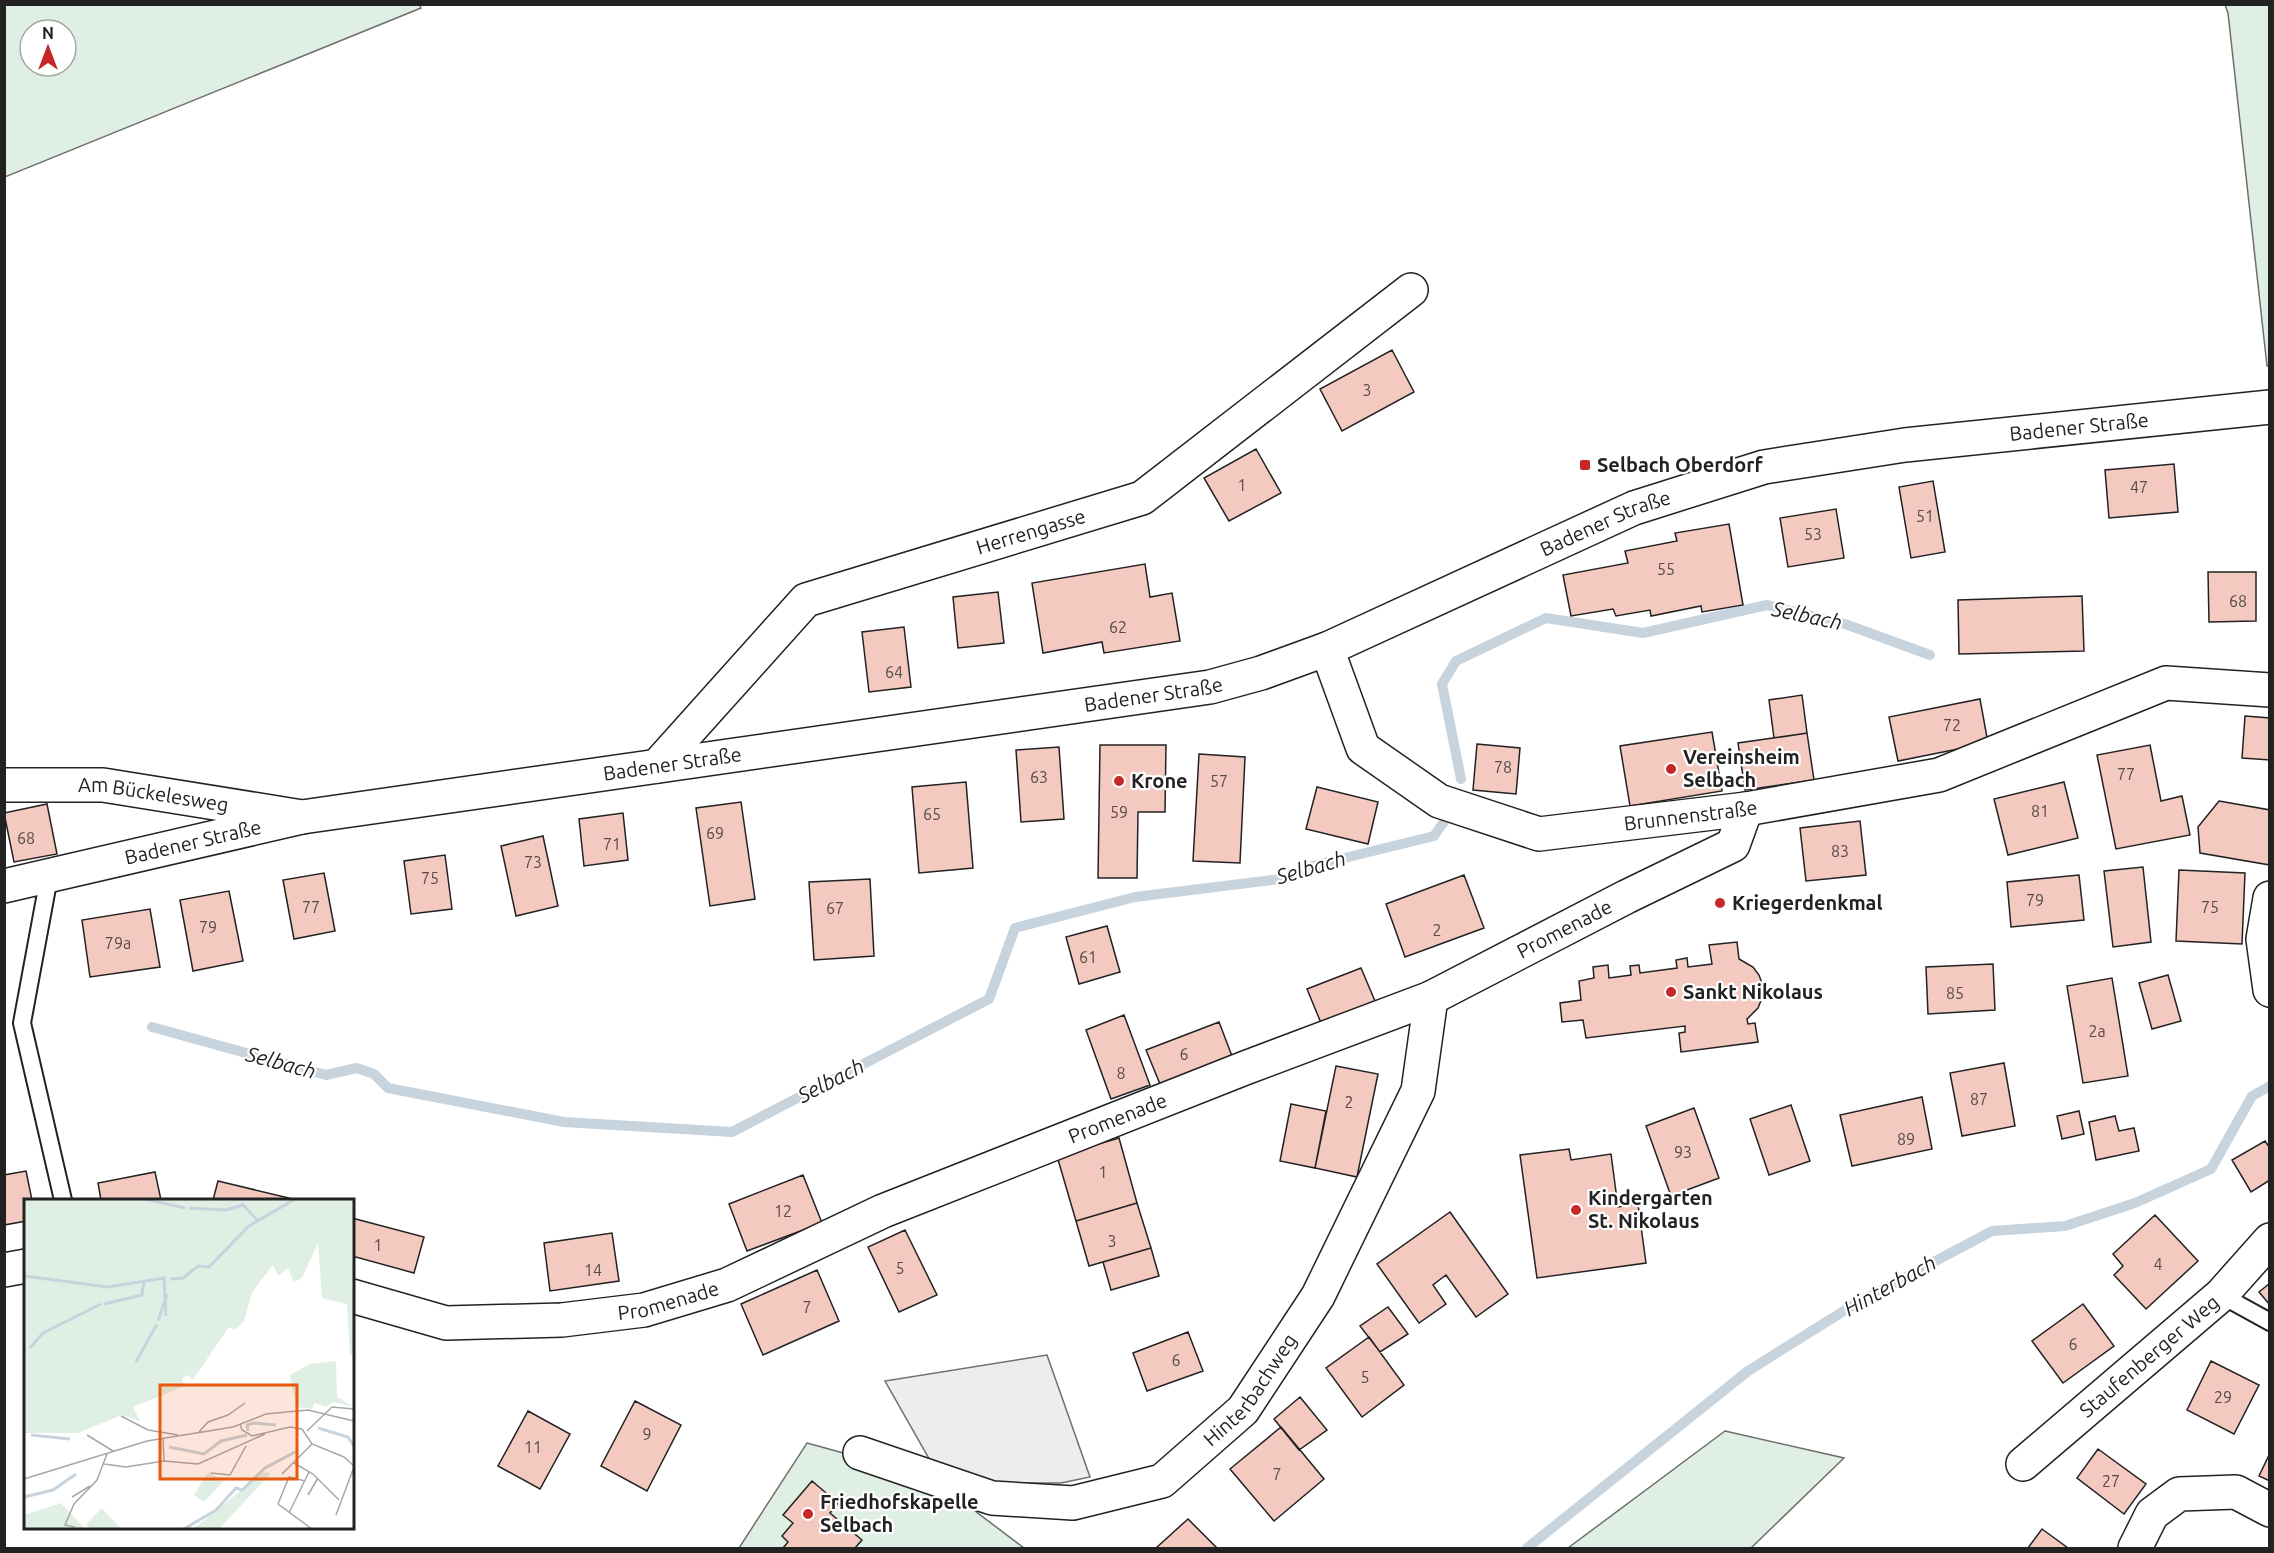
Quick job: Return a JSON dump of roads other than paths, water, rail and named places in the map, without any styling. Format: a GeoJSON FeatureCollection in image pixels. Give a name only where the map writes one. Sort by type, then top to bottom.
{"type":"FeatureCollection","features":[{"type":"Feature","properties":{"kind":"street","name":"Herrengasse"},"geometry":{"type":"LineString","coordinates":[[657,766],[806,600],[1142,498],[1411,290]]}},
{"type":"Feature","properties":{"kind":"street","name":"Badener Straße"},"geometry":{"type":"LineString","coordinates":[[4,886],[302,817],[1210,687],[1261,673],[1327,649],[1634,508],[1764,467],[1905,445],[2270,406]]}},
{"type":"Feature","properties":{"kind":"street","name":"Brunnenstraße"},"geometry":{"type":"LineString","coordinates":[[1327,649],[1363,748],[1439,801],[1539,834],[1746,809],[1939,775],[2166,682],[2270,690]]}},
{"type":"Feature","properties":{"kind":"street","name":"Am Bückelesweg"},"geometry":{"type":"LineString","coordinates":[[4,785],[103,785],[302,817]]}},
{"type":"Feature","properties":{"kind":"street","name":"Promenade"},"geometry":{"type":"LineString","coordinates":[[354,1297],[446,1323],[562,1320],[644,1310],[727,1285],[883,1211],[1245,1068],[1431,998],[1732,845],[1746,809]]}},
{"type":"Feature","properties":{"kind":"street"},"geometry":{"type":"LineString","coordinates":[[2270,898],[2263,939],[2270,990]]}},
{"type":"Feature","properties":{"kind":"street","name":"Hinterbachweg"},"geometry":{"type":"LineString","coordinates":[[860,1454],[992,1498],[1073,1503],[1162,1481],[1243,1410],[1318,1296],[1418,1091],[1431,998]]}},
{"type":"Feature","properties":{"kind":"street","name":"Staufenberger Weg"},"geometry":{"type":"LineString","coordinates":[[2023,1464],[2221,1295],[2270,1240]]}},
{"type":"Feature","properties":{"kind":"street"},"geometry":{"type":"LineString","coordinates":[[4,1270],[24,1266]]}},
{"type":"Feature","properties":{"kind":"street"},"geometry":{"type":"LineString","coordinates":[[2135,1548],[2151,1514],[2179,1494],[2236,1492],[2270,1510]]}},
{"type":"Feature","properties":{"kind":"lane"},"geometry":{"type":"LineString","coordinates":[[49,877],[22,1023],[63,1199]]}},
{"type":"Feature","properties":{"kind":"lane"},"geometry":{"type":"LineString","coordinates":[[2221,1295],[2270,1322]]}},
{"type":"Feature","properties":{"kind":"waterway","name":"Selbach"},"geometry":{"type":"LineString","coordinates":[[1461,779],[1442,684],[1456,661],[1546,618],[1643,633],[1767,605],[1845,624],[1930,655]]}},
{"type":"Feature","properties":{"kind":"waterway","name":"Selbach"},"geometry":{"type":"LineString","coordinates":[[152,1027],[326,1075],[357,1068],[374,1074],[388,1088],[564,1122],[732,1132],[989,999],[1015,928],[1135,897],[1288,878],[1312,866],[1434,836],[1448,816]]}},
{"type":"Feature","properties":{"kind":"waterway","name":"Hinterbach"},"geometry":{"type":"LineString","coordinates":[[1527,1548],[1748,1371],[1855,1304],[1992,1231],[2065,1226],[2135,1203],[2211,1169],[2252,1096],[2270,1086]]}},
{"type":"Feature","properties":{"kind":"place","name":"Selbach Oberdorf"},"geometry":{"type":"Point","coordinates":[1585,465]}},
{"type":"Feature","properties":{"kind":"place","name":"Vereinsheim Selbach"},"geometry":{"type":"Point","coordinates":[1671,769]}},
{"type":"Feature","properties":{"kind":"place","name":"Krone"},"geometry":{"type":"Point","coordinates":[1119,781]}},
{"type":"Feature","properties":{"kind":"place","name":"Kriegerdenkmal"},"geometry":{"type":"Point","coordinates":[1720,903]}},
{"type":"Feature","properties":{"kind":"place","name":"Sankt Nikolaus"},"geometry":{"type":"Point","coordinates":[1671,992]}},
{"type":"Feature","properties":{"kind":"place","name":"Kindergarten St. Nikolaus"},"geometry":{"type":"Point","coordinates":[1576,1210]}},
{"type":"Feature","properties":{"kind":"place","name":"Friedhofskapelle Selbach"},"geometry":{"type":"Point","coordinates":[808,1514]}}]}
